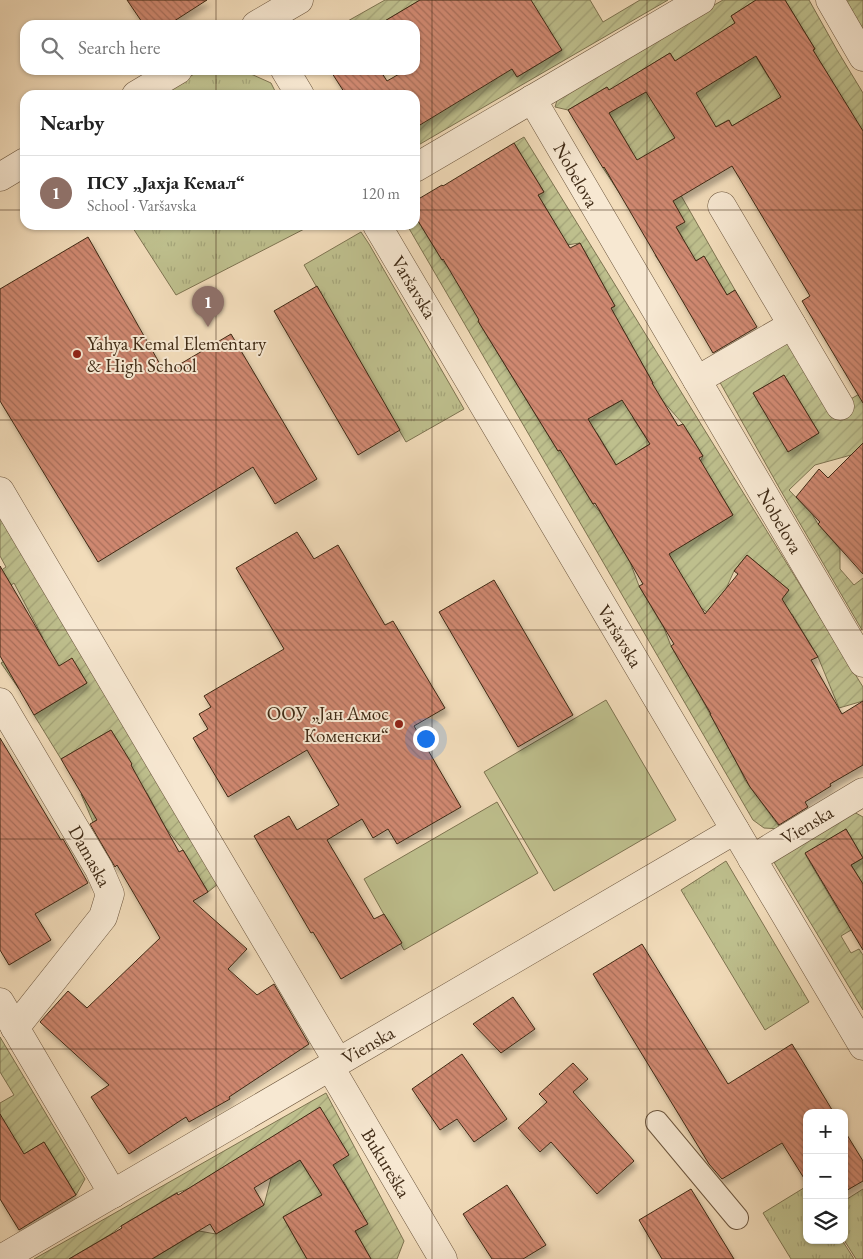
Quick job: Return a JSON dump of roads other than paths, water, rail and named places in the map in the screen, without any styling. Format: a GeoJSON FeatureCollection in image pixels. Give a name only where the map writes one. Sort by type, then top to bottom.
{"type":"FeatureCollection","features":[{"type":"Feature","properties":{"kind":"street"},"geometry":{"type":"LineString","coordinates":[[265,20],[298,0]]}},
{"type":"Feature","properties":{"kind":"street"},"geometry":{"type":"LineString","coordinates":[[420,165],[701,0]]}},
{"type":"Feature","properties":{"kind":"street"},"geometry":{"type":"LineString","coordinates":[[830,0],[863,57]]}},
{"type":"Feature","properties":{"kind":"street"},"geometry":{"type":"LineString","coordinates":[[144,90],[170,75]]}},
{"type":"Feature","properties":{"kind":"street"},"geometry":{"type":"LineString","coordinates":[[288,75],[297,90]]}},
{"type":"Feature","properties":{"kind":"street","name":"Nobelova"},"geometry":{"type":"LineString","coordinates":[[532,99],[863,662]]}},
{"type":"Feature","properties":{"kind":"street"},"geometry":{"type":"LineString","coordinates":[[0,177],[20,165]]}},
{"type":"Feature","properties":{"kind":"street"},"geometry":{"type":"LineString","coordinates":[[722,206],[840,406]]}},
{"type":"Feature","properties":{"kind":"street","name":"Varšavska"},"geometry":{"type":"LineString","coordinates":[[380,230],[863,1046]]}},
{"type":"Feature","properties":{"kind":"street"},"geometry":{"type":"LineString","coordinates":[[697,380],[792,325]]}},
{"type":"Feature","properties":{"kind":"street","name":"Bukureška"},"geometry":{"type":"LineString","coordinates":[[0,491],[334,1065],[443,1259]]}},
{"type":"Feature","properties":{"kind":"street","name":"Damaska"},"geometry":{"type":"LineString","coordinates":[[0,702],[99,869],[110,894],[103,917],[15,1028]]}},
{"type":"Feature","properties":{"kind":"street","name":"Vienska"},"geometry":{"type":"LineString","coordinates":[[752,859],[863,792]]}},
{"type":"Feature","properties":{"kind":"street","name":"Vienska"},"geometry":{"type":"LineString","coordinates":[[1,1259],[735,830]]}},
{"type":"Feature","properties":{"kind":"street"},"geometry":{"type":"LineString","coordinates":[[0,1002],[112,1194]]}},
{"type":"Feature","properties":{"kind":"street"},"geometry":{"type":"LineString","coordinates":[[657,1122],[737,1218]]}},
{"type":"Feature","properties":{"kind":"place","name":"ПСУ „Јахја Кемал“"},"geometry":{"type":"Point","coordinates":[208,327]}},
{"type":"Feature","properties":{"kind":"place","name":"Yahya Kemal Elementary & High School"},"geometry":{"type":"Point","coordinates":[77,354]}},
{"type":"Feature","properties":{"kind":"place","name":"ООУ „Јан Амос Коменски“"},"geometry":{"type":"Point","coordinates":[399,724]}}]}
